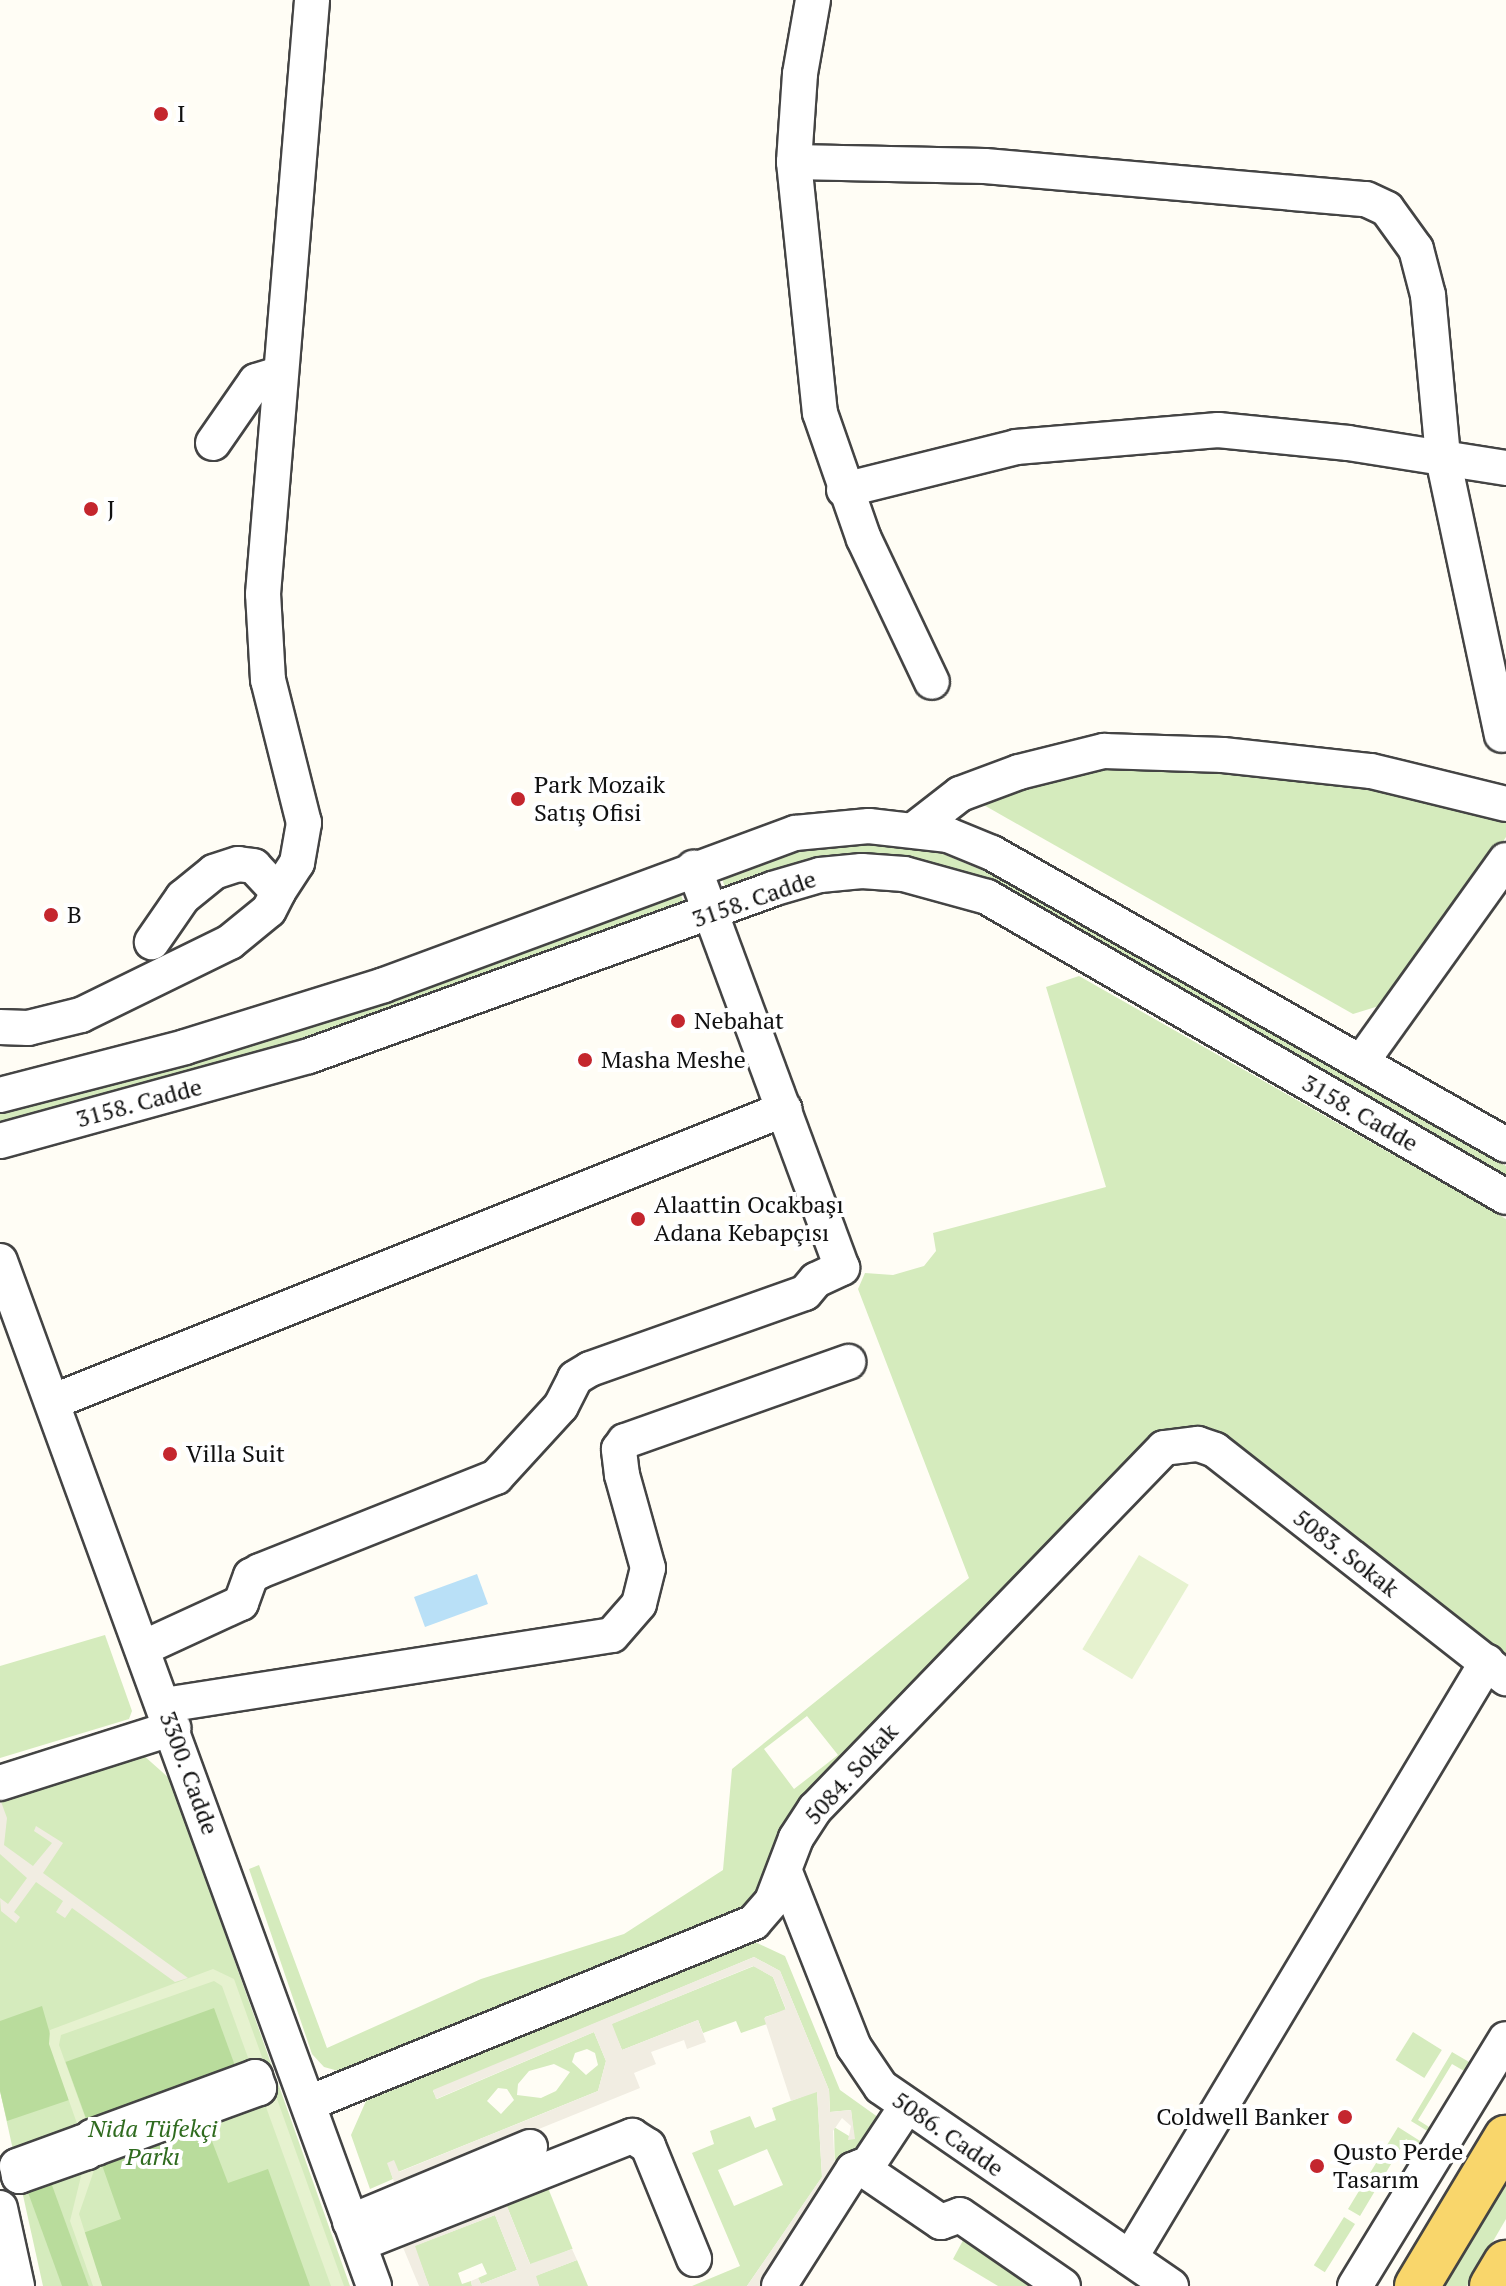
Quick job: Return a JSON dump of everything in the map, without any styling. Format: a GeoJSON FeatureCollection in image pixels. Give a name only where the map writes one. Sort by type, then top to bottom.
{"type":"FeatureCollection","features":[{"type":"Feature","properties":{"kind":"main road"},"geometry":{"type":"LineString","coordinates":[[1417,2286],[1506,2138]]}},
{"type":"Feature","properties":{"kind":"main road"},"geometry":{"type":"LineString","coordinates":[[1492,2286],[1506,2263]]}},
{"type":"Feature","properties":{"kind":"street"},"geometry":{"type":"LineString","coordinates":[[0,1027],[28,1028],[81,1015],[230,942],[269,910],[297,863],[304,823],[268,680],[264,636],[265,553],[312,0]]}},
{"type":"Feature","properties":{"kind":"street"},"geometry":{"type":"LineString","coordinates":[[813,0],[800,74],[794,162],[820,413],[844,490],[932,682]]}},
{"type":"Feature","properties":{"kind":"street"},"geometry":{"type":"LineString","coordinates":[[794,162],[985,166],[1366,199],[1387,209],[1416,249],[1439,374],[1443,458],[1502,735]]}},
{"type":"Feature","properties":{"kind":"street"},"geometry":{"type":"LineString","coordinates":[[213,443],[250,387],[263,377],[279,374]]}},
{"type":"Feature","properties":{"kind":"street"},"geometry":{"type":"LineString","coordinates":[[844,490],[1016,447],[1218,430],[1506,468]]}},
{"type":"Feature","properties":{"kind":"street"},"geometry":{"type":"LineString","coordinates":[[915,829],[960,794],[1104,751],[1223,755],[1371,771],[1506,804]]}},
{"type":"Feature","properties":{"kind":"street","name":"3158. Cadde"},"geometry":{"type":"LineString","coordinates":[[0,1095],[185,1047],[384,985],[694,868],[818,829],[915,829],[992,853],[1506,1145]]}},
{"type":"Feature","properties":{"kind":"street"},"geometry":{"type":"LineString","coordinates":[[1362,1061],[1506,860]]}},
{"type":"Feature","properties":{"kind":"street"},"geometry":{"type":"LineString","coordinates":[[152,942],[183,897],[214,872],[238,864],[254,866],[278,892]]}},
{"type":"Feature","properties":{"kind":"street"},"geometry":{"type":"LineString","coordinates":[[143,1648],[241,1603],[251,1576],[260,1571],[496,1477],[561,1406],[575,1378],[590,1369],[805,1293],[816,1280],[837,1272],[844,1261],[694,868]]}},
{"type":"Feature","properties":{"kind":"street","name":"3158. Cadde"},"geometry":{"type":"LineString","coordinates":[[0,1141],[309,1056],[820,875],[904,874],[953,885],[987,897],[1506,1197]]}},
{"type":"Feature","properties":{"kind":"street"},"geometry":{"type":"LineString","coordinates":[[52,1402],[785,1109]]}},
{"type":"Feature","properties":{"kind":"street","name":"3300. Cadde"},"geometry":{"type":"LineString","coordinates":[[0,1261],[169,1717],[374,2286]]}},
{"type":"Feature","properties":{"kind":"street"},"geometry":{"type":"LineString","coordinates":[[0,1783],[169,1717],[612,1635],[639,1604],[648,1568],[622,1475],[619,1449],[625,1441],[848,1362]]}},
{"type":"Feature","properties":{"kind":"street","name":"5083. Sokak"},"geometry":{"type":"LineString","coordinates":[[1179,1444],[1215,1450],[1496,1670]]}},
{"type":"Feature","properties":{"kind":"street","name":"5084. Sokak"},"geometry":{"type":"LineString","coordinates":[[309,2103],[738,1931],[763,1913],[785,1872],[796,1838],[815,1809],[1153,1456],[1179,1444]]}},
{"type":"Feature","properties":{"kind":"street"},"geometry":{"type":"LineString","coordinates":[[1130,2258],[1496,1670]]}},
{"type":"Feature","properties":{"kind":"street","name":"5086. Cadde"},"geometry":{"type":"LineString","coordinates":[[785,1872],[854,2047],[881,2087],[1171,2286]]}},
{"type":"Feature","properties":{"kind":"street"},"geometry":{"type":"LineString","coordinates":[[1355,2286],[1506,2039]]}},
{"type":"Feature","properties":{"kind":"street"},"geometry":{"type":"LineString","coordinates":[[865,2169],[906,2107]]}},
{"type":"Feature","properties":{"kind":"street"},"geometry":{"type":"LineString","coordinates":[[354,2233],[403,2213],[638,2137],[648,2146],[694,2259]]}},
{"type":"Feature","properties":{"kind":"street"},"geometry":{"type":"LineString","coordinates":[[403,2213],[530,2147]]}},
{"type":"Feature","properties":{"kind":"street"},"geometry":{"type":"LineString","coordinates":[[779,2286],[853,2170],[865,2169],[941,2222],[960,2215],[1063,2286]]}},
{"type":"Feature","properties":{"kind":"street"},"geometry":{"type":"LineString","coordinates":[[0,2208],[17,2286]]}},
{"type":"Feature","properties":{"kind":"green space"},"geometry":{"type":"Polygon","coordinates":[[[1130,763],[1333,782],[1506,818],[1506,837],[1395,1001],[1353,1014],[982,804],[1048,779],[1130,763]]]}},
{"type":"Feature","properties":{"kind":"green space"},"geometry":{"type":"Polygon","coordinates":[[[873,841],[931,849],[1013,883],[1506,1166],[1506,1181],[954,869],[902,856],[846,855],[791,864],[725,888],[721,875],[782,851],[873,841]]]}},
{"type":"Feature","properties":{"kind":"green space"},"geometry":{"type":"Polygon","coordinates":[[[679,890],[684,903],[365,1024],[0,1126],[0,1113],[122,1083],[362,1012],[679,890]]]}},
{"type":"Feature","properties":{"kind":"green space"},"geometry":{"type":"Polygon","coordinates":[[[1079,976],[1506,1219],[1506,1662],[1197,1427],[1164,1431],[739,1911],[342,2072],[324,2067],[312,2054],[249,1869],[259,1865],[327,2048],[481,1979],[624,1934],[723,1870],[732,1769],[969,1578],[858,1289],[865,1273],[893,1275],[924,1266],[936,1251],[933,1233],[1106,1187],[1046,987],[1079,976]],[[807,1716],[764,1749],[794,1789],[838,1755],[807,1716]]]}},
{"type":"Feature","properties":{"kind":"green space"},"geometry":{"type":"Polygon","coordinates":[[[1139,1555],[1189,1585],[1132,1679],[1082,1649],[1139,1555]]]}},
{"type":"Feature","properties":{"kind":"green space"},"geometry":{"type":"Polygon","coordinates":[[[105,1635],[132,1711],[129,1719],[0,1758],[0,1666],[105,1635]]]}},
{"type":"Feature","properties":{"kind":"green space","name":"Nida Tüfekçi Parkı"},"geometry":{"type":"Polygon","coordinates":[[[142,1754],[170,1779],[350,2286],[43,2286],[0,2091],[0,1796],[142,1754]]]}},
{"type":"Feature","properties":{"kind":"green space"},"geometry":{"type":"Polygon","coordinates":[[[755,1942],[785,1956],[840,2090],[882,2120],[767,2286],[759,2286],[835,2174],[834,2127],[854,2139],[851,2110],[830,2112],[829,2090],[780,1971],[754,1957],[433,2091],[437,2099],[594,2032],[606,2061],[598,2091],[398,2172],[388,2163],[393,2179],[370,2189],[351,2135],[366,2101],[755,1942]],[[587,2049],[575,2053],[572,2062],[586,2075],[598,2065],[595,2053],[587,2049]],[[554,2064],[529,2071],[518,2084],[517,2095],[541,2098],[556,2091],[570,2072],[554,2064]],[[498,2088],[487,2101],[501,2114],[514,2100],[507,2089],[498,2088]]]}},
{"type":"Feature","properties":{"kind":"green space"},"geometry":{"type":"Polygon","coordinates":[[[754,1966],[773,1977],[786,2010],[765,2017],[767,2024],[741,2033],[736,2021],[703,2033],[698,2020],[622,2050],[611,2024],[754,1966]]]}},
{"type":"Feature","properties":{"kind":"green space"},"geometry":{"type":"Polygon","coordinates":[[[213,1969],[234,1979],[344,2286],[331,2286],[222,1986],[214,1981],[61,2035],[59,2045],[99,2156],[79,2214],[102,2286],[93,2286],[70,2221],[87,2152],[49,2044],[50,2030],[213,1969]]]}},
{"type":"Feature","properties":{"kind":"green space"},"geometry":{"type":"Polygon","coordinates":[[[42,2006],[69,2100],[7,2121],[0,2091],[0,2021],[42,2006]]]}},
{"type":"Feature","properties":{"kind":"green space"},"geometry":{"type":"Polygon","coordinates":[[[214,2008],[241,2082],[93,2136],[66,2062],[214,2008]]]}},
{"type":"Feature","properties":{"kind":"green space"},"geometry":{"type":"Polygon","coordinates":[[[1413,2032],[1442,2050],[1424,2078],[1396,2060],[1413,2032]]]}},
{"type":"Feature","properties":{"kind":"green space"},"geometry":{"type":"Polygon","coordinates":[[[1452,2052],[1476,2066],[1471,2075],[1452,2064],[1418,2120],[1437,2132],[1434,2135],[1411,2121],[1452,2052]]]}},
{"type":"Feature","properties":{"kind":"green space"},"geometry":{"type":"Polygon","coordinates":[[[817,2091],[822,2177],[747,2286],[692,2286],[740,2266],[692,2153],[714,2144],[710,2131],[750,2116],[755,2128],[776,2120],[772,2108],[817,2091]],[[767,2149],[718,2170],[734,2206],[783,2185],[767,2149]]]}},
{"type":"Feature","properties":{"kind":"green space"},"geometry":{"type":"Polygon","coordinates":[[[200,2110],[228,2183],[268,2169],[310,2286],[102,2286],[83,2233],[121,2219],[96,2148],[200,2110]]]}},
{"type":"Feature","properties":{"kind":"green space"},"geometry":{"type":"Polygon","coordinates":[[[1398,2127],[1428,2146],[1425,2150],[1406,2139],[1360,2216],[1348,2209],[1398,2127]]]}},
{"type":"Feature","properties":{"kind":"green space"},"geometry":{"type":"Polygon","coordinates":[[[49,2177],[89,2286],[62,2286],[26,2186],[49,2177]]]}},
{"type":"Feature","properties":{"kind":"green space"},"geometry":{"type":"Polygon","coordinates":[[[1506,2179],[1506,2219],[1467,2286],[1442,2286],[1506,2179]]]}},
{"type":"Feature","properties":{"kind":"green space"},"geometry":{"type":"Polygon","coordinates":[[[546,2183],[573,2249],[531,2266],[504,2200],[546,2183]]]}},
{"type":"Feature","properties":{"kind":"green space"},"geometry":{"type":"Polygon","coordinates":[[[495,2215],[517,2270],[481,2284],[478,2278],[487,2274],[482,2263],[458,2273],[462,2284],[471,2281],[472,2286],[429,2286],[414,2246],[495,2215]]]}},
{"type":"Feature","properties":{"kind":"green space"},"geometry":{"type":"Polygon","coordinates":[[[1344,2217],[1355,2224],[1325,2272],[1314,2265],[1344,2217]]]}},
{"type":"Feature","properties":{"kind":"green space"},"geometry":{"type":"Polygon","coordinates":[[[967,2233],[1043,2286],[998,2286],[953,2259],[967,2233]]]}},
{"type":"Feature","properties":{"kind":"green space"},"geometry":{"type":"Polygon","coordinates":[[[577,2260],[588,2286],[539,2286],[535,2276],[577,2260]]]}},
{"type":"Feature","properties":{"kind":"shaded area"},"geometry":{"type":"Polygon","coordinates":[[[0,1799],[7,1818],[4,1845],[33,1866],[52,1843],[34,1831],[36,1826],[63,1843],[43,1873],[188,1978],[175,1982],[72,1908],[65,1918],[56,1912],[63,1901],[36,1882],[14,1912],[20,1917],[16,1923],[1,1911],[0,1898],[8,1904],[27,1878],[0,1854],[0,1799]]]}},
{"type":"Feature","properties":{"kind":"shaded area"},"geometry":{"type":"Polygon","coordinates":[[[754,1957],[780,1971],[829,2090],[830,2112],[851,2110],[855,2139],[848,2140],[851,2126],[842,2118],[833,2131],[835,2174],[759,2286],[747,2286],[822,2177],[817,2092],[791,2101],[764,2018],[786,2009],[773,1977],[753,1966],[612,2024],[622,2050],[698,2020],[706,2042],[687,2049],[684,2040],[651,2052],[656,2064],[634,2073],[640,2088],[396,2187],[387,2163],[394,2160],[399,2172],[598,2091],[606,2061],[594,2032],[436,2099],[433,2090],[754,1957]]]}},
{"type":"Feature","properties":{"kind":"shaded area"},"geometry":{"type":"Polygon","coordinates":[[[504,2199],[530,2264],[572,2249],[577,2260],[536,2276],[539,2286],[472,2286],[471,2281],[478,2278],[481,2284],[517,2270],[495,2215],[415,2246],[429,2286],[419,2286],[402,2245],[504,2199]]]}},
{"type":"Feature","properties":{"kind":"water"},"geometry":{"type":"Polygon","coordinates":[[[477,1574],[488,1604],[425,1627],[414,1597],[477,1574]]]}},
{"type":"Feature","properties":{"kind":"place","name":"I"},"geometry":{"type":"Point","coordinates":[161,114]}},
{"type":"Feature","properties":{"kind":"place","name":"J"},"geometry":{"type":"Point","coordinates":[91,509]}},
{"type":"Feature","properties":{"kind":"place","name":"Park Mozaik Satış Ofisi"},"geometry":{"type":"Point","coordinates":[518,799]}},
{"type":"Feature","properties":{"kind":"place","name":"B"},"geometry":{"type":"Point","coordinates":[51,915]}},
{"type":"Feature","properties":{"kind":"place","name":"Nebahat"},"geometry":{"type":"Point","coordinates":[678,1021]}},
{"type":"Feature","properties":{"kind":"place","name":"Masha Meshe"},"geometry":{"type":"Point","coordinates":[585,1060]}},
{"type":"Feature","properties":{"kind":"place","name":"Alaattin Ocakbaşı Adana Kebapçısı"},"geometry":{"type":"Point","coordinates":[638,1219]}},
{"type":"Feature","properties":{"kind":"place","name":"Villa Suit"},"geometry":{"type":"Point","coordinates":[170,1454]}},
{"type":"Feature","properties":{"kind":"place","name":"Coldwell Banker"},"geometry":{"type":"Point","coordinates":[1345,2117]}},
{"type":"Feature","properties":{"kind":"place","name":"Qusto Perde Tasarım"},"geometry":{"type":"Point","coordinates":[1317,2166]}}]}
